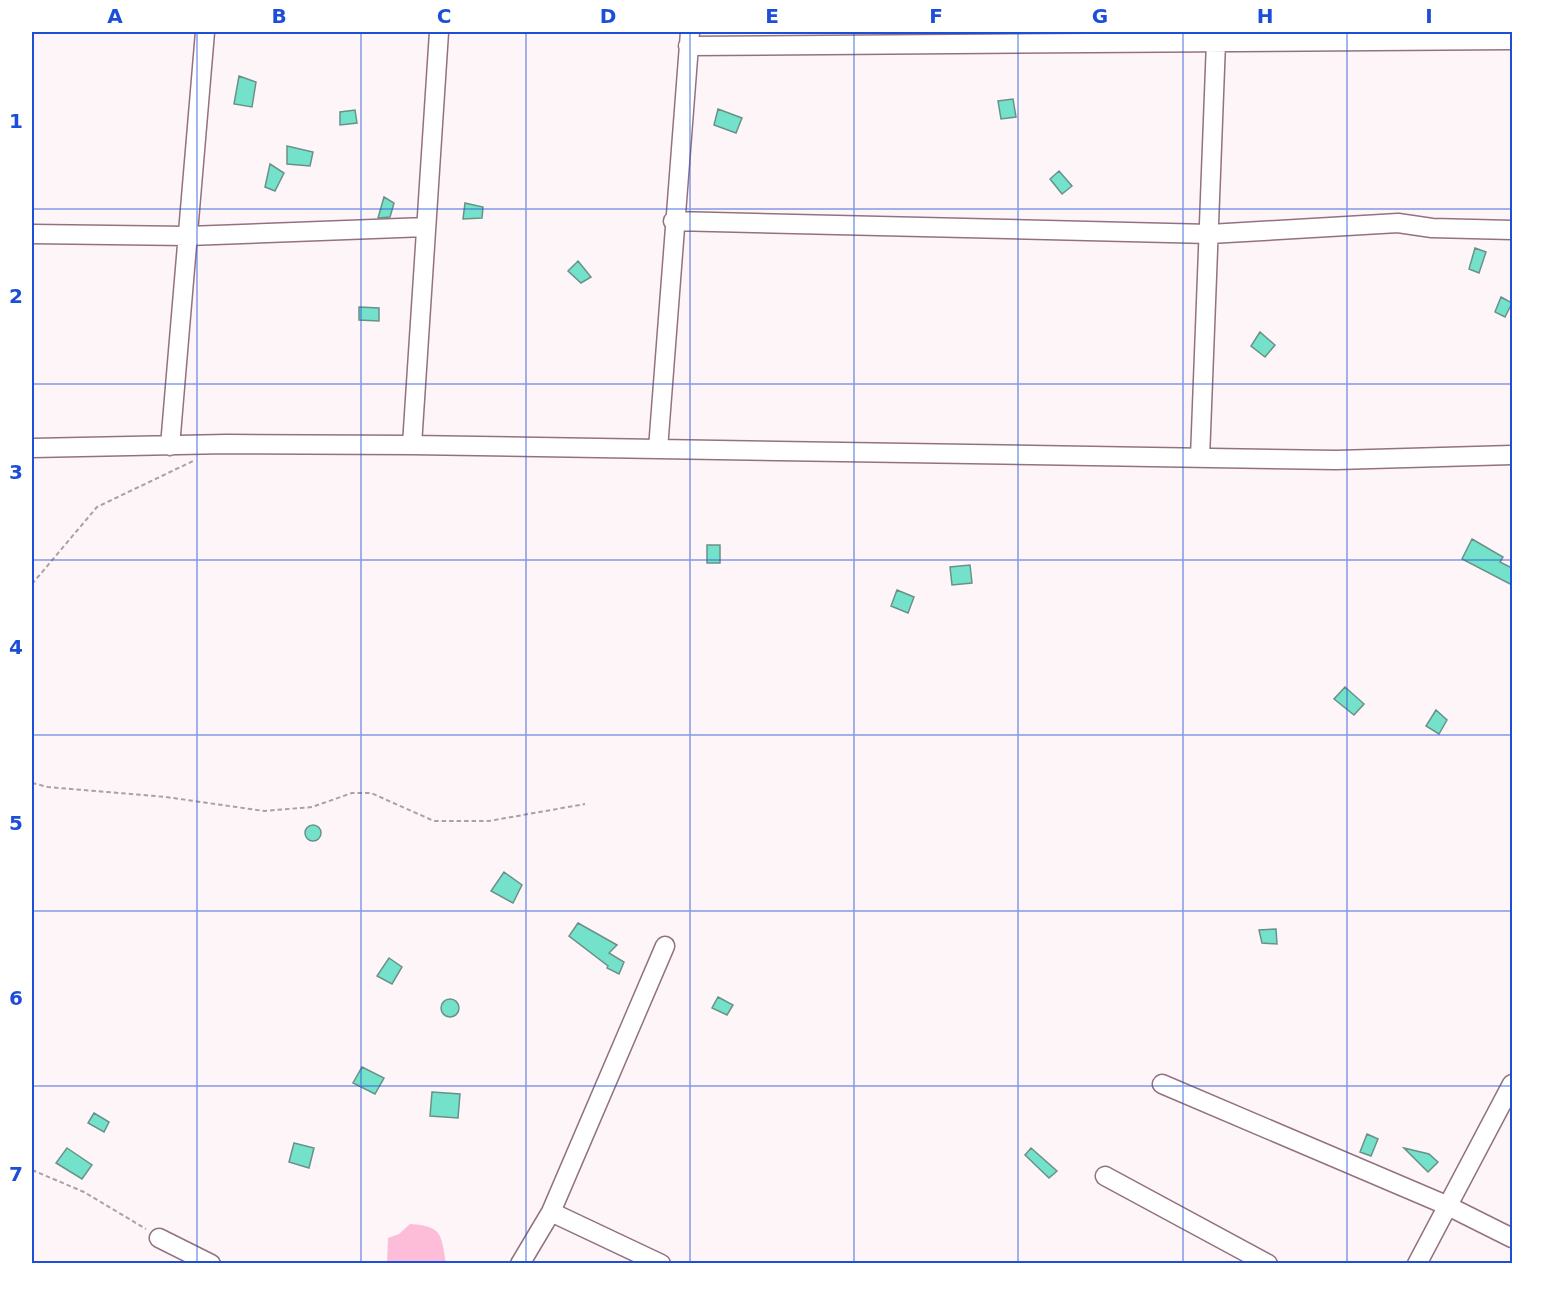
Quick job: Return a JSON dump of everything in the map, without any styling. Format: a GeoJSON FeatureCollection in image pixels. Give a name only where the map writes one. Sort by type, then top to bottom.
{"type":"FeatureCollection","features":[{"type":"Feature","properties":{"kind":"street"},"geometry":{"type":"LineString","coordinates":[[170,446],[205,32]]}},
{"type":"Feature","properties":{"kind":"street"},"geometry":{"type":"LineString","coordinates":[[412,445],[439,32]]}},
{"type":"Feature","properties":{"kind":"street"},"geometry":{"type":"LineString","coordinates":[[658,449],[673,221],[689,39],[1216,42],[1347,37],[1512,40]]}},
{"type":"Feature","properties":{"kind":"street"},"geometry":{"type":"LineString","coordinates":[[1200,458],[1216,42]]}},
{"type":"Feature","properties":{"kind":"street"},"geometry":{"type":"LineString","coordinates":[[673,221],[1210,234],[1398,223],[1432,228],[1512,230]]}},
{"type":"Feature","properties":{"kind":"street"},"geometry":{"type":"LineString","coordinates":[[32,234],[188,236],[426,227]]}},
{"type":"Feature","properties":{"kind":"street"},"geometry":{"type":"LineString","coordinates":[[32,448],[412,445],[1336,460],[1512,455]]}},
{"type":"Feature","properties":{"kind":"street"},"geometry":{"type":"LineString","coordinates":[[520,1263],[551,1212],[665,946]]}},
{"type":"Feature","properties":{"kind":"street"},"geometry":{"type":"LineString","coordinates":[[1162,1084],[1446,1205],[1512,1238]]}},
{"type":"Feature","properties":{"kind":"street"},"geometry":{"type":"LineString","coordinates":[[1418,1263],[1446,1205],[1507,1110],[1512,1084]]}},
{"type":"Feature","properties":{"kind":"street"},"geometry":{"type":"LineString","coordinates":[[1105,1176],[1268,1263]]}},
{"type":"Feature","properties":{"kind":"street"},"geometry":{"type":"LineString","coordinates":[[551,1212],[661,1263]]}},
{"type":"Feature","properties":{"kind":"street"},"geometry":{"type":"LineString","coordinates":[[159,1238],[211,1263]]}},
{"type":"Feature","properties":{"kind":"path"},"geometry":{"type":"LineString","coordinates":[[32,584],[96,507],[197,459]]}},
{"type":"Feature","properties":{"kind":"path"},"geometry":{"type":"LineString","coordinates":[[32,783],[48,787],[166,797],[264,811],[312,807],[352,793],[371,793],[434,821],[489,821],[585,804]]}},
{"type":"Feature","properties":{"kind":"path"},"geometry":{"type":"LineString","coordinates":[[32,1170],[84,1192],[159,1238]]}},
{"type":"Feature","properties":{"kind":"shaded area"},"geometry":{"type":"Polygon","coordinates":[[[410,1224],[435,1230],[443,1245],[446,1263],[387,1263],[388,1238],[399,1234],[410,1224]]]}},
{"type":"Feature","properties":{"kind":"building"},"geometry":{"type":"Polygon","coordinates":[[[239,76],[256,82],[252,107],[234,104],[239,76]]]}},
{"type":"Feature","properties":{"kind":"building"},"geometry":{"type":"Polygon","coordinates":[[[1013,99],[1016,117],[1001,119],[998,101],[1013,99]]]}},
{"type":"Feature","properties":{"kind":"building"},"geometry":{"type":"Polygon","coordinates":[[[718,109],[742,118],[736,133],[714,125],[718,109]]]}},
{"type":"Feature","properties":{"kind":"building"},"geometry":{"type":"Polygon","coordinates":[[[355,110],[357,123],[340,125],[340,112],[355,110]]]}},
{"type":"Feature","properties":{"kind":"building"},"geometry":{"type":"Polygon","coordinates":[[[287,146],[313,152],[310,166],[287,164],[287,146]]]}},
{"type":"Feature","properties":{"kind":"building"},"geometry":{"type":"Polygon","coordinates":[[[270,164],[284,173],[275,191],[265,187],[270,164]]]}},
{"type":"Feature","properties":{"kind":"building"},"geometry":{"type":"Polygon","coordinates":[[[1059,171],[1072,186],[1062,194],[1050,179],[1059,171]]]}},
{"type":"Feature","properties":{"kind":"building"},"geometry":{"type":"Polygon","coordinates":[[[384,197],[394,203],[390,217],[378,218],[384,197]]]}},
{"type":"Feature","properties":{"kind":"building"},"geometry":{"type":"Polygon","coordinates":[[[465,203],[483,207],[482,218],[463,219],[465,203]]]}},
{"type":"Feature","properties":{"kind":"building"},"geometry":{"type":"Polygon","coordinates":[[[1475,248],[1486,252],[1479,273],[1469,269],[1475,248]]]}},
{"type":"Feature","properties":{"kind":"building"},"geometry":{"type":"Polygon","coordinates":[[[578,261],[591,277],[581,283],[568,271],[578,261]]]}},
{"type":"Feature","properties":{"kind":"building"},"geometry":{"type":"Polygon","coordinates":[[[1501,297],[1512,303],[1505,317],[1495,312],[1501,297]]]}},
{"type":"Feature","properties":{"kind":"building"},"geometry":{"type":"Polygon","coordinates":[[[359,307],[379,308],[379,321],[359,320],[359,307]]]}},
{"type":"Feature","properties":{"kind":"building"},"geometry":{"type":"Polygon","coordinates":[[[1260,332],[1275,345],[1265,357],[1251,346],[1260,332]]]}},
{"type":"Feature","properties":{"kind":"building"},"geometry":{"type":"Polygon","coordinates":[[[1472,539],[1503,557],[1500,562],[1512,568],[1512,585],[1462,559],[1472,539]]]}},
{"type":"Feature","properties":{"kind":"building"},"geometry":{"type":"Polygon","coordinates":[[[707,545],[720,545],[720,563],[707,563],[707,545]]]}},
{"type":"Feature","properties":{"kind":"building"},"geometry":{"type":"Polygon","coordinates":[[[970,565],[972,583],[952,585],[950,567],[970,565]]]}},
{"type":"Feature","properties":{"kind":"building"},"geometry":{"type":"Polygon","coordinates":[[[897,590],[914,597],[908,613],[891,606],[897,590]]]}},
{"type":"Feature","properties":{"kind":"building"},"geometry":{"type":"Polygon","coordinates":[[[1345,687],[1364,704],[1354,715],[1334,699],[1345,687]]]}},
{"type":"Feature","properties":{"kind":"building"},"geometry":{"type":"Polygon","coordinates":[[[1436,710],[1447,720],[1439,734],[1426,726],[1436,710]]]}},
{"type":"Feature","properties":{"kind":"building"},"geometry":{"type":"Polygon","coordinates":[[[310,825],[316,825],[321,833],[319,839],[310,841],[305,836],[305,830],[310,825]]]}},
{"type":"Feature","properties":{"kind":"building"},"geometry":{"type":"Polygon","coordinates":[[[504,872],[522,885],[513,903],[491,891],[504,872]]]}},
{"type":"Feature","properties":{"kind":"building"},"geometry":{"type":"Polygon","coordinates":[[[578,923],[617,945],[609,953],[624,962],[619,974],[607,968],[608,966],[569,936],[578,923]]]}},
{"type":"Feature","properties":{"kind":"building"},"geometry":{"type":"Polygon","coordinates":[[[1276,929],[1277,944],[1262,943],[1259,930],[1276,929]]]}},
{"type":"Feature","properties":{"kind":"building"},"geometry":{"type":"Polygon","coordinates":[[[389,958],[402,967],[392,984],[377,976],[389,958]]]}},
{"type":"Feature","properties":{"kind":"building"},"geometry":{"type":"Polygon","coordinates":[[[718,997],[733,1005],[727,1015],[712,1008],[718,997]]]}},
{"type":"Feature","properties":{"kind":"building"},"geometry":{"type":"Polygon","coordinates":[[[446,999],[454,999],[459,1004],[457,1015],[446,1017],[441,1012],[441,1004],[446,999]]]}},
{"type":"Feature","properties":{"kind":"building"},"geometry":{"type":"Polygon","coordinates":[[[362,1067],[384,1078],[375,1094],[353,1083],[362,1067]]]}},
{"type":"Feature","properties":{"kind":"building"},"geometry":{"type":"Polygon","coordinates":[[[432,1092],[460,1094],[458,1118],[430,1116],[432,1092]]]}},
{"type":"Feature","properties":{"kind":"building"},"geometry":{"type":"Polygon","coordinates":[[[94,1113],[109,1122],[104,1132],[88,1123],[94,1113]]]}},
{"type":"Feature","properties":{"kind":"building"},"geometry":{"type":"Polygon","coordinates":[[[1367,1134],[1378,1139],[1371,1156],[1360,1152],[1367,1134]]]}},
{"type":"Feature","properties":{"kind":"building"},"geometry":{"type":"Polygon","coordinates":[[[294,1143],[314,1148],[309,1168],[289,1162],[294,1143]]]}},
{"type":"Feature","properties":{"kind":"building"},"geometry":{"type":"Polygon","coordinates":[[[67,1148],[92,1165],[82,1179],[56,1163],[67,1148]]]}},
{"type":"Feature","properties":{"kind":"building"},"geometry":{"type":"Polygon","coordinates":[[[1031,1148],[1057,1171],[1049,1178],[1025,1155],[1031,1148]]]}},
{"type":"Feature","properties":{"kind":"building"},"geometry":{"type":"Polygon","coordinates":[[[1404,1148],[1429,1154],[1438,1162],[1428,1172],[1404,1148]]]}}]}
